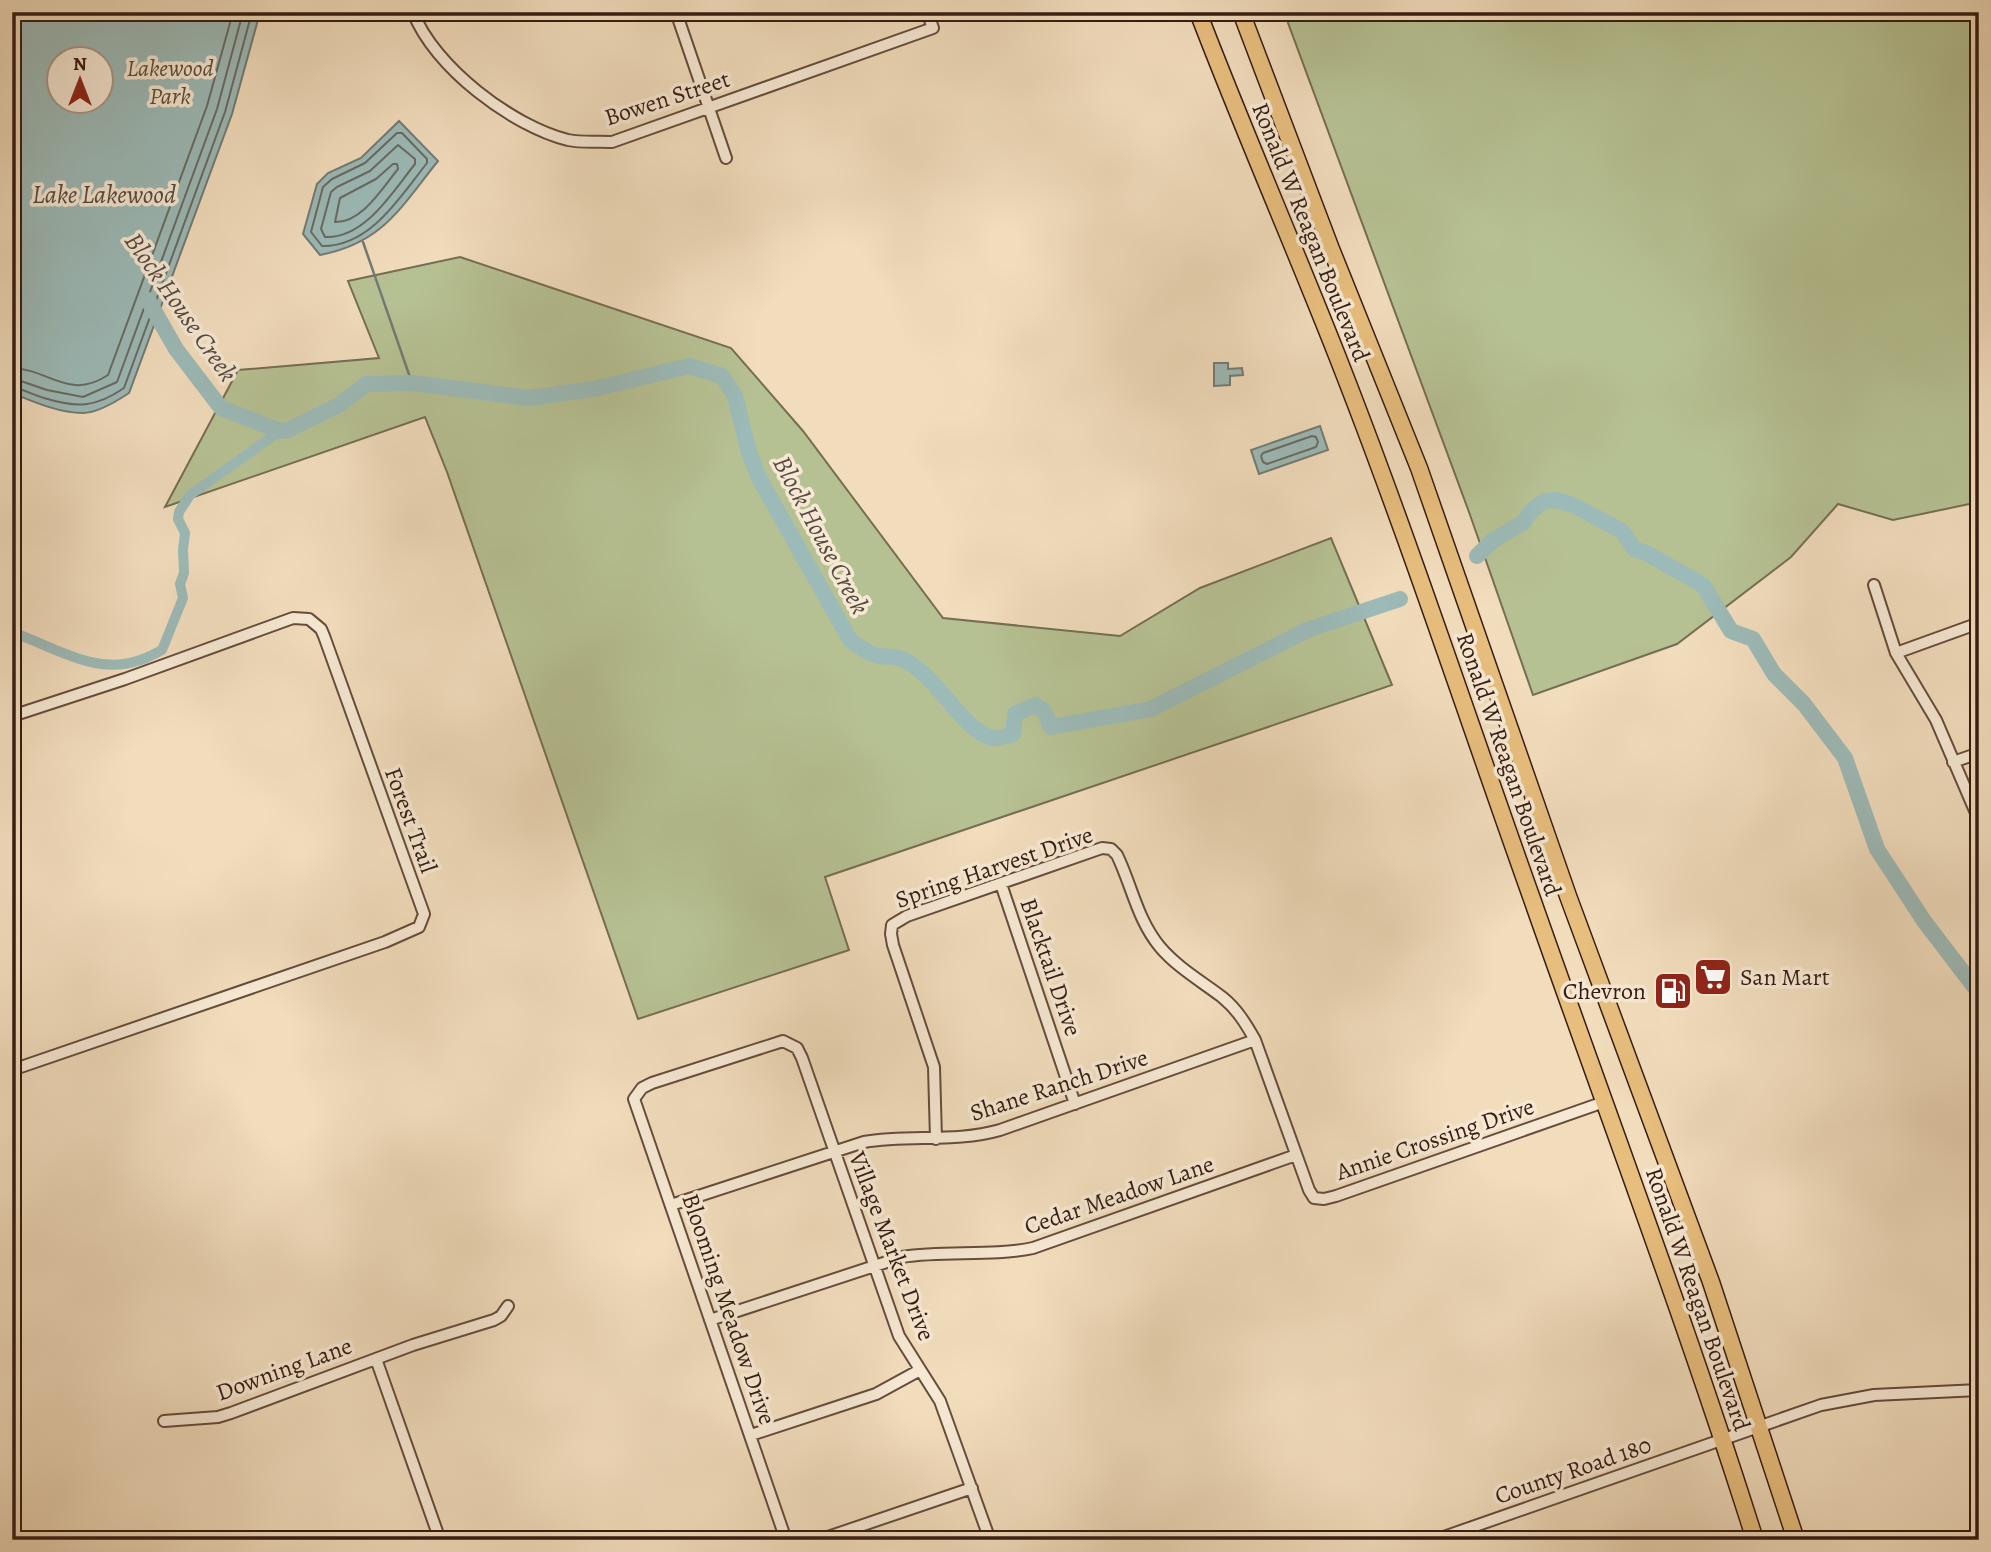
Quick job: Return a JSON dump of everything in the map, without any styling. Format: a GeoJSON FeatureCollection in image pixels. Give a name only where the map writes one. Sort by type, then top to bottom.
{"type":"FeatureCollection","features":[{"type":"Feature","properties":{"kind":"main road","name":"Ronald W Reagan Boulevard"},"geometry":{"type":"LineString","coordinates":[[1198,12],[1243,129],[1336,352],[1420,575],[1604,1102],[1684,1321],[1755,1540]]}},
{"type":"Feature","properties":{"kind":"main road","name":"Ronald W Reagan Boulevard"},"geometry":{"type":"LineString","coordinates":[[1241,12],[1423,480],[1568,895],[1711,1282],[1797,1540]]}},
{"type":"Feature","properties":{"kind":"street","name":"Bowen Street"},"geometry":{"type":"LineString","coordinates":[[413,12],[420,29],[442,60],[490,101],[534,129],[571,141],[612,142],[933,28],[927,12]]}},
{"type":"Feature","properties":{"kind":"street"},"geometry":{"type":"LineString","coordinates":[[676,12],[726,158]]}},
{"type":"Feature","properties":{"kind":"street"},"geometry":{"type":"LineString","coordinates":[[1874,585],[1896,653],[1936,720],[1979,820]]}},
{"type":"Feature","properties":{"kind":"street","name":"Forest Trail"},"geometry":{"type":"LineString","coordinates":[[12,716],[125,679],[256,630],[293,618],[309,619],[321,629],[324,636],[424,914],[419,927],[385,942],[12,1070]]}},
{"type":"Feature","properties":{"kind":"street"},"geometry":{"type":"LineString","coordinates":[[1896,653],[1979,623]]}},
{"type":"Feature","properties":{"kind":"street"},"geometry":{"type":"LineString","coordinates":[[1953,762],[1979,753]]}},
{"type":"Feature","properties":{"kind":"street","name":"Annie Crossing Drive"},"geometry":{"type":"LineString","coordinates":[[1111,849],[1118,855],[1147,930],[1177,964],[1236,1010],[1255,1040],[1314,1198],[1324,1199],[1604,1102]]}},
{"type":"Feature","properties":{"kind":"street","name":"Spring Harvest Drive"},"geometry":{"type":"LineString","coordinates":[[936,1139],[934,1067],[893,944],[892,925],[907,916],[1093,850],[1111,849]]}},
{"type":"Feature","properties":{"kind":"street","name":"Blacktail Drive"},"geometry":{"type":"LineString","coordinates":[[1000,884],[1075,1104]]}},
{"type":"Feature","properties":{"kind":"street","name":"Shane Ranch Drive"},"geometry":{"type":"LineString","coordinates":[[671,1205],[834,1151],[880,1139],[979,1136],[1255,1040]]}},
{"type":"Feature","properties":{"kind":"street","name":"Village Market Drive"},"geometry":{"type":"LineString","coordinates":[[636,1093],[652,1083],[772,1043],[783,1041],[797,1048],[899,1336],[940,1401],[990,1540]]}},
{"type":"Feature","properties":{"kind":"street","name":"Blooming Meadow Drive"},"geometry":{"type":"LineString","coordinates":[[636,1093],[636,1107],[786,1540]]}},
{"type":"Feature","properties":{"kind":"street","name":"Cedar Meadow Lane"},"geometry":{"type":"LineString","coordinates":[[710,1321],[902,1257],[925,1253],[990,1253],[1033,1248],[1296,1155]]}},
{"type":"Feature","properties":{"kind":"street","name":"Downing Lane"},"geometry":{"type":"LineString","coordinates":[[164,1421],[218,1417],[231,1413],[376,1359],[494,1320],[501,1316],[508,1306]]}},
{"type":"Feature","properties":{"kind":"street","name":"Downing Lane"},"geometry":{"type":"LineString","coordinates":[[376,1359],[440,1540]]}},
{"type":"Feature","properties":{"kind":"street"},"geometry":{"type":"LineString","coordinates":[[751,1435],[876,1394],[920,1370]]}},
{"type":"Feature","properties":{"kind":"street","name":"County Road 180"},"geometry":{"type":"LineString","coordinates":[[1437,1540],[1821,1405],[1857,1397],[1979,1390]]}},
{"type":"Feature","properties":{"kind":"street"},"geometry":{"type":"LineString","coordinates":[[819,1540],[971,1488]]}},
{"type":"Feature","properties":{"kind":"green space"},"geometry":{"type":"Polygon","coordinates":[[[1284,12],[1979,12],[1979,502],[1893,520],[1838,504],[1791,557],[1677,644],[1533,695],[1469,512],[1284,12]]]}},
{"type":"Feature","properties":{"kind":"green space"},"geometry":{"type":"Polygon","coordinates":[[[460,257],[731,348],[803,431],[943,618],[1120,636],[1200,588],[1331,538],[1392,685],[825,877],[849,950],[638,1019],[447,472],[425,417],[165,507],[238,370],[379,358],[348,281],[460,257]]]}},
{"type":"Feature","properties":{"kind":"water","name":"Lake Lakewood"},"geometry":{"type":"Polygon","coordinates":[[[12,12],[258,12],[232,114],[129,393],[101,409],[83,413],[38,403],[12,393],[12,12]]]}},
{"type":"Feature","properties":{"kind":"water"},"geometry":{"type":"Polygon","coordinates":[[[399,121],[438,161],[401,208],[375,232],[360,242],[320,255],[303,234],[317,184],[328,173],[361,158],[399,121]]]}},
{"type":"Feature","properties":{"kind":"water"},"geometry":{"type":"Polygon","coordinates":[[[1214,363],[1228,363],[1228,369],[1242,368],[1243,375],[1230,376],[1230,385],[1214,386],[1214,363]]]}},
{"type":"Feature","properties":{"kind":"water"},"geometry":{"type":"Polygon","coordinates":[[[1320,426],[1328,450],[1259,474],[1251,450],[1320,426]]]}},
{"type":"Feature","properties":{"kind":"waterway"},"geometry":{"type":"LineString","coordinates":[[363,242],[412,383]]}},
{"type":"Feature","properties":{"kind":"waterway","name":"Block House Creek"},"geometry":{"type":"LineString","coordinates":[[148,300],[176,349],[221,408],[280,431],[288,430],[339,405],[366,384],[412,383],[528,398],[594,389],[689,366],[722,376],[735,396],[749,453],[759,478],[850,640],[874,655],[894,657],[916,667],[970,725],[992,738],[1013,734],[1015,714],[1035,705],[1044,711],[1051,727],[1151,709],[1307,630],[1400,599]]}},
{"type":"Feature","properties":{"kind":"waterway"},"geometry":{"type":"LineString","coordinates":[[12,632],[73,657],[105,664],[137,661],[162,650],[183,598],[180,584],[184,573],[185,533],[178,519],[179,512],[190,495],[280,431]]}},
{"type":"Feature","properties":{"kind":"waterway","name":"Block House Creek"},"geometry":{"type":"LineString","coordinates":[[1477,556],[1492,541],[1524,522],[1530,512],[1544,501],[1556,500],[1573,505],[1622,531],[1634,549],[1703,585],[1731,631],[1753,639],[1774,674],[1804,704],[1845,758],[1877,849],[1924,921],[1979,993]]}},
{"type":"Feature","properties":{"kind":"place","name":"San Mart"},"geometry":{"type":"Point","coordinates":[1713,977]}},
{"type":"Feature","properties":{"kind":"place","name":"Chevron"},"geometry":{"type":"Point","coordinates":[1673,991]}},
{"type":"Feature","properties":{"kind":"park label","name":"Lakewood Park"},"geometry":{"type":"Point","coordinates":[170,82]}}]}
